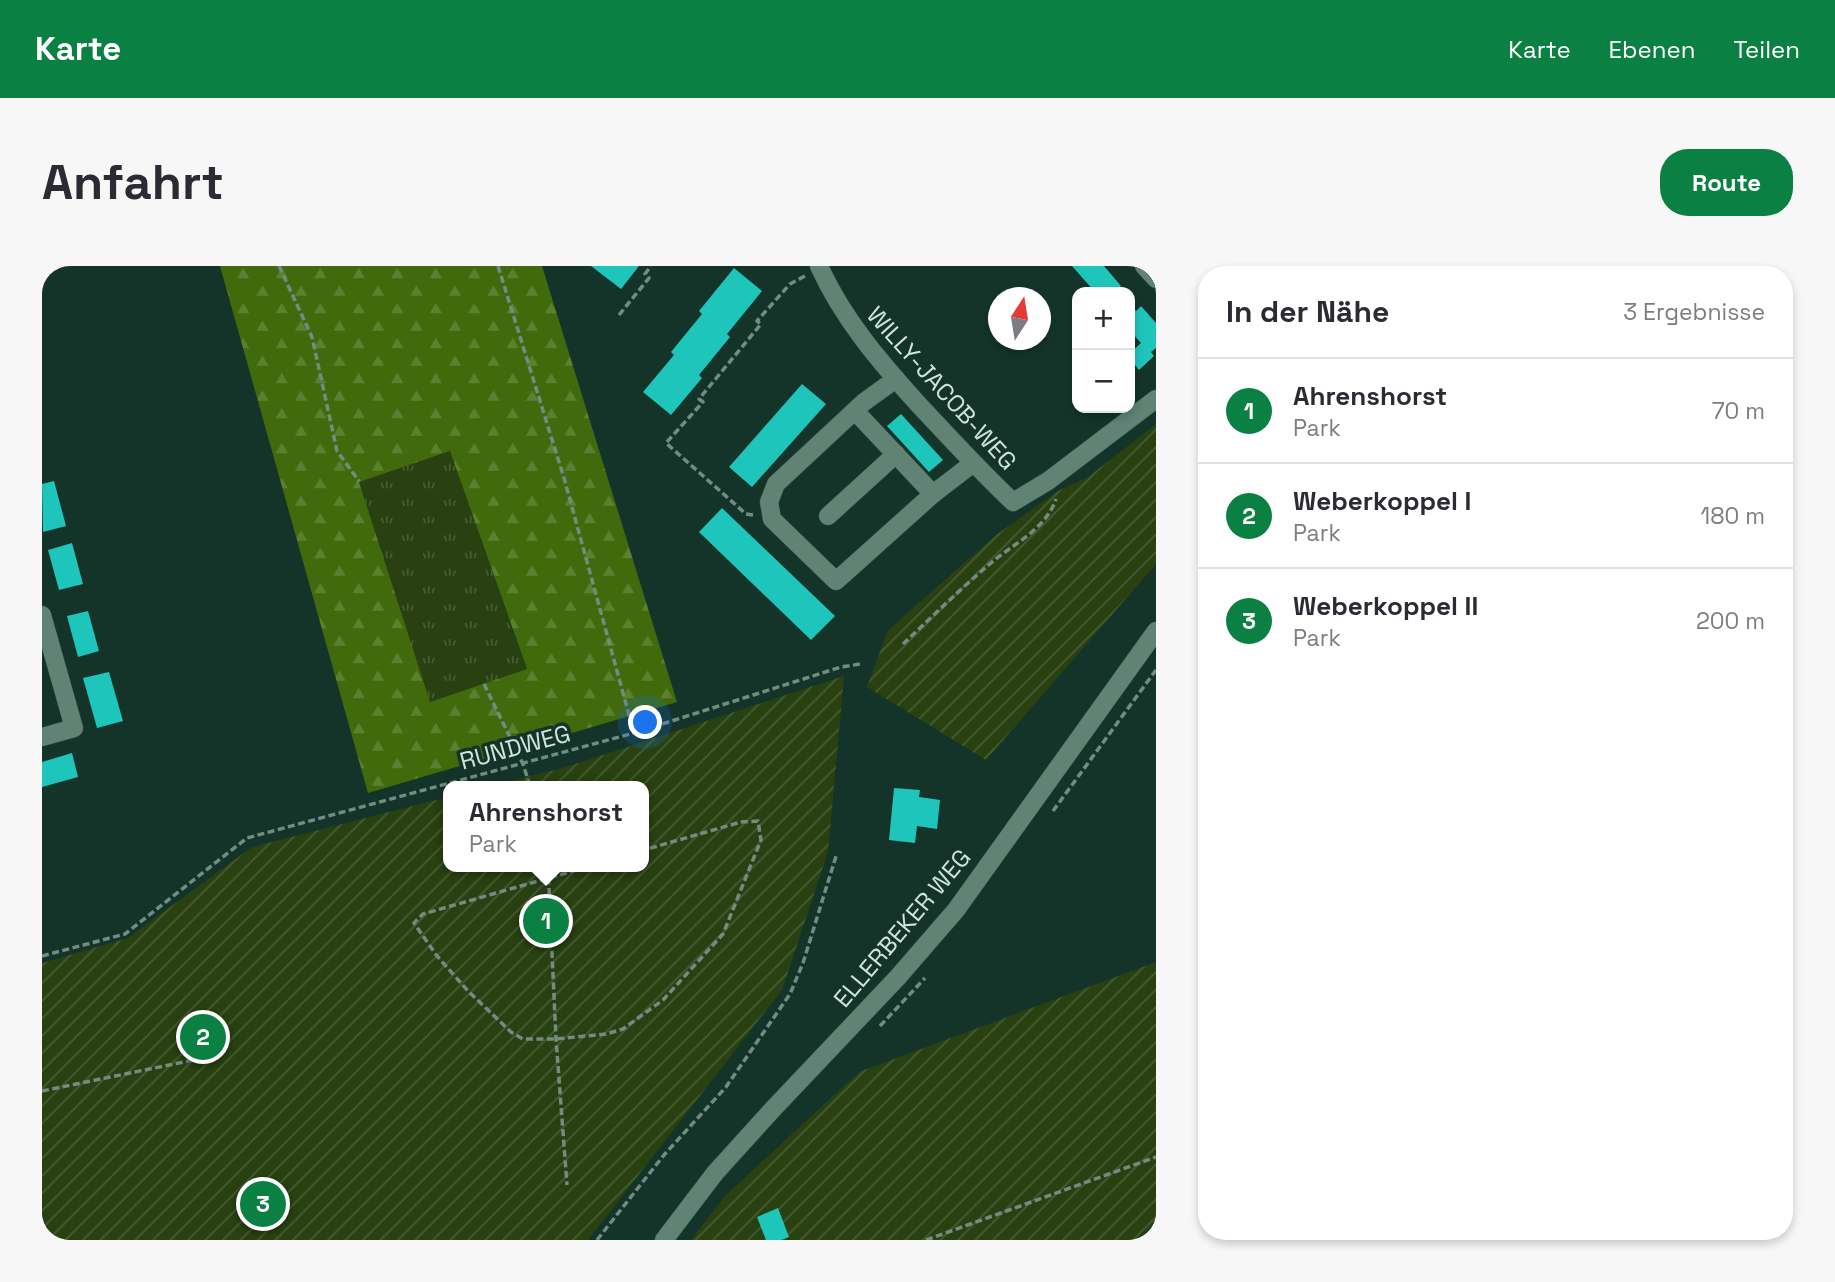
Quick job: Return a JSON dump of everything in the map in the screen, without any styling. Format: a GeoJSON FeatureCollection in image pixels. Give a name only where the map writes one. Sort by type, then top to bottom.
{"type":"FeatureCollection","features":[{"type":"Feature","properties":{"kind":"street"},"geometry":{"type":"LineString","coordinates":[[1144,266],[1156,279]]}},
{"type":"Feature","properties":{"kind":"street","name":"WILLY-JACOB-WEG"},"geometry":{"type":"LineString","coordinates":[[819,267],[839,308],[896,379],[972,464],[1013,502],[1048,481]]}},
{"type":"Feature","properties":{"kind":"street"},"geometry":{"type":"LineString","coordinates":[[896,379],[855,411],[776,484],[769,502],[772,519],[836,581],[933,494],[972,464]]}},
{"type":"Feature","properties":{"kind":"street"},"geometry":{"type":"LineString","coordinates":[[1048,481],[1156,399]]}},
{"type":"Feature","properties":{"kind":"street"},"geometry":{"type":"LineString","coordinates":[[855,411],[933,494]]}},
{"type":"Feature","properties":{"kind":"street"},"geometry":{"type":"LineString","coordinates":[[828,516],[896,454]]}},
{"type":"Feature","properties":{"kind":"street"},"geometry":{"type":"LineString","coordinates":[[42,615],[74,728],[42,737]]}},
{"type":"Feature","properties":{"kind":"street","name":"ELLERBEKER WEG"},"geometry":{"type":"LineString","coordinates":[[664,1240],[715,1173],[898,977],[956,910],[1156,631]]}},
{"type":"Feature","properties":{"kind":"path"},"geometry":{"type":"LineString","coordinates":[[279,266],[312,337],[337,451],[359,481]]}},
{"type":"Feature","properties":{"kind":"path"},"geometry":{"type":"LineString","coordinates":[[498,266],[564,478],[634,733]]}},
{"type":"Feature","properties":{"kind":"path"},"geometry":{"type":"LineString","coordinates":[[619,315],[649,278],[645,274],[651,266]]}},
{"type":"Feature","properties":{"kind":"path"},"geometry":{"type":"LineString","coordinates":[[772,519],[746,514],[666,443],[703,402],[699,398],[761,324],[757,321],[790,284],[819,267]]}},
{"type":"Feature","properties":{"kind":"path"},"geometry":{"type":"LineString","coordinates":[[903,644],[1052,511],[1058,491],[1048,481]]}},
{"type":"Feature","properties":{"kind":"path","name":"RUNDWEG"},"geometry":{"type":"LineString","coordinates":[[460,781],[634,733],[841,667],[860,664]]}},
{"type":"Feature","properties":{"kind":"path"},"geometry":{"type":"LineString","coordinates":[[484,684],[523,764],[528,781]]}},
{"type":"Feature","properties":{"kind":"path","name":"RUNDWEG"},"geometry":{"type":"LineString","coordinates":[[42,956],[125,934],[247,838],[443,785]]}},
{"type":"Feature","properties":{"kind":"path"},"geometry":{"type":"LineString","coordinates":[[570,872],[423,914],[414,923],[437,956],[468,991],[511,1032],[523,1039],[606,1034],[623,1029],[663,1000],[723,934],[761,840],[758,821],[741,822],[649,849]]}},
{"type":"Feature","properties":{"kind":"path"},"geometry":{"type":"LineString","coordinates":[[597,1240],[664,1155],[726,1087],[790,994],[803,962],[837,853]]}},
{"type":"Feature","properties":{"kind":"path"},"geometry":{"type":"LineString","coordinates":[[549,872],[556,1039],[567,1185]]}},
{"type":"Feature","properties":{"kind":"path"},"geometry":{"type":"LineString","coordinates":[[42,1091],[218,1055]]}},
{"type":"Feature","properties":{"kind":"path"},"geometry":{"type":"LineString","coordinates":[[926,1240],[1156,1157]]}},
{"type":"Feature","properties":{"kind":"green space"},"geometry":{"type":"Polygon","coordinates":[[[220,266],[542,266],[677,702],[368,793],[220,266]],[[450,451],[359,482],[430,702],[527,669],[450,451]]]}},
{"type":"Feature","properties":{"kind":"green space"},"geometry":{"type":"Polygon","coordinates":[[[1156,424],[1156,564],[986,760],[867,687],[888,630],[996,535],[1058,491],[1088,477],[1156,424]]]}},
{"type":"Feature","properties":{"kind":"green space"},"geometry":{"type":"Polygon","coordinates":[[[450,451],[527,670],[429,702],[359,481],[450,451]]]}},
{"type":"Feature","properties":{"kind":"green space"},"geometry":{"type":"Polygon","coordinates":[[[844,676],[828,852],[782,990],[588,1240],[42,1240],[42,963],[128,938],[252,847],[443,798],[443,872],[649,872],[649,781],[510,781],[563,768],[844,676]]]}},
{"type":"Feature","properties":{"kind":"green space"},"geometry":{"type":"Polygon","coordinates":[[[1156,962],[1156,1240],[691,1240],[725,1196],[859,1072],[1156,962]]]}},
{"type":"Feature","properties":{"kind":"building"},"geometry":{"type":"Polygon","coordinates":[[[591,266],[639,266],[621,289],[591,266]]]}},
{"type":"Feature","properties":{"kind":"building"},"geometry":{"type":"Polygon","coordinates":[[[1072,266],[1104,266],[1121,286],[1120,287],[1091,287],[1072,266]]]}},
{"type":"Feature","properties":{"kind":"building"},"geometry":{"type":"Polygon","coordinates":[[[734,268],[762,291],[727,334],[730,337],[699,375],[702,378],[671,415],[643,392],[674,355],[671,352],[702,314],[699,311],[734,268]]]}},
{"type":"Feature","properties":{"kind":"building"},"geometry":{"type":"Polygon","coordinates":[[[1141,306],[1156,323],[1156,348],[1151,352],[1154,356],[1139,370],[1135,365],[1135,348],[1141,343],[1135,336],[1135,310],[1141,306]]]}},
{"type":"Feature","properties":{"kind":"building"},"geometry":{"type":"Polygon","coordinates":[[[802,384],[826,404],[752,487],[729,467],[802,384]]]}},
{"type":"Feature","properties":{"kind":"building"},"geometry":{"type":"Polygon","coordinates":[[[901,414],[943,460],[929,472],[887,426],[901,414]]]}},
{"type":"Feature","properties":{"kind":"building"},"geometry":{"type":"Polygon","coordinates":[[[54,481],[66,526],[43,532],[42,484],[54,481]]]}},
{"type":"Feature","properties":{"kind":"building"},"geometry":{"type":"Polygon","coordinates":[[[722,508],[835,616],[811,640],[699,532],[722,508]]]}},
{"type":"Feature","properties":{"kind":"building"},"geometry":{"type":"Polygon","coordinates":[[[72,543],[83,584],[59,590],[48,550],[72,543]]]}},
{"type":"Feature","properties":{"kind":"building"},"geometry":{"type":"Polygon","coordinates":[[[88,611],[99,651],[78,657],[67,616],[88,611]]]}},
{"type":"Feature","properties":{"kind":"building"},"geometry":{"type":"Polygon","coordinates":[[[109,672],[123,721],[97,728],[83,678],[109,672]]]}},
{"type":"Feature","properties":{"kind":"building"},"geometry":{"type":"Polygon","coordinates":[[[72,753],[78,777],[42,787],[42,762],[72,753]]]}},
{"type":"Feature","properties":{"kind":"building"},"geometry":{"type":"Polygon","coordinates":[[[894,788],[920,790],[919,797],[940,800],[937,829],[917,826],[915,843],[889,840],[894,788]]]}},
{"type":"Feature","properties":{"kind":"building"},"geometry":{"type":"Polygon","coordinates":[[[778,1208],[789,1237],[766,1240],[757,1217],[778,1208]]]}},
{"type":"Feature","properties":{"kind":"place","name":"Ahrenshorst"},"geometry":{"type":"Point","coordinates":[546,921]}},
{"type":"Feature","properties":{"kind":"place","name":"Weberkoppel I"},"geometry":{"type":"Point","coordinates":[203,1037]}},
{"type":"Feature","properties":{"kind":"place","name":"Weberkoppel II"},"geometry":{"type":"Point","coordinates":[263,1204]}}]}
